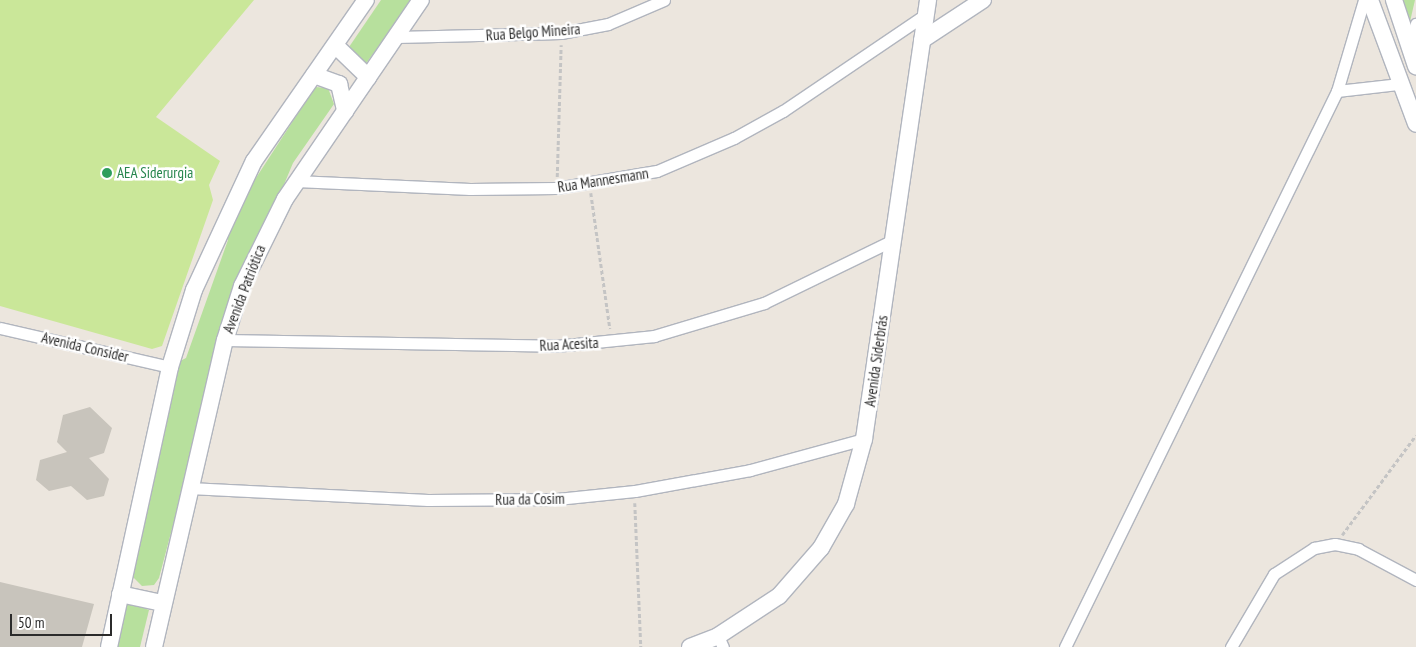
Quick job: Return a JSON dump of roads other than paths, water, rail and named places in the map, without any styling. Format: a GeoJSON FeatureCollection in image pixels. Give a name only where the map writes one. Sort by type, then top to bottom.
{"type":"FeatureCollection","features":[{"type":"Feature","properties":{"kind":"main road"},"geometry":{"type":"LineString","coordinates":[[109,647],[170,367],[194,290],[238,190],[366,0]]}},
{"type":"Feature","properties":{"kind":"main road","name":"Avenida Patriótica"},"geometry":{"type":"LineString","coordinates":[[154,647],[162,603],[225,340],[246,278],[296,181],[421,0]]}},
{"type":"Feature","properties":{"kind":"main road"},"geometry":{"type":"LineString","coordinates":[[922,40],[984,0]]}},
{"type":"Feature","properties":{"kind":"main road"},"geometry":{"type":"LineString","coordinates":[[1370,0],[1398,84],[1416,124]]}},
{"type":"Feature","properties":{"kind":"main road"},"geometry":{"type":"LineString","coordinates":[[1394,0],[1416,66]]}},
{"type":"Feature","properties":{"kind":"main road","name":"Avenida Siderbrás"},"geometry":{"type":"LineString","coordinates":[[690,647],[721,641],[779,596],[817,555],[846,504],[864,439],[927,7]]}},
{"type":"Feature","properties":{"kind":"main road"},"geometry":{"type":"LineString","coordinates":[[336,46],[368,77]]}},
{"type":"Feature","properties":{"kind":"main road"},"geometry":{"type":"LineString","coordinates":[[314,75],[339,84],[346,111]]}},
{"type":"Feature","properties":{"kind":"main road"},"geometry":{"type":"LineString","coordinates":[[120,594],[162,603]]}},
{"type":"Feature","properties":{"kind":"street","name":"Rua Belgo Mineira"},"geometry":{"type":"LineString","coordinates":[[396,37],[561,33],[631,16],[664,0]]}},
{"type":"Feature","properties":{"kind":"street"},"geometry":{"type":"LineString","coordinates":[[1065,647],[1337,91],[1364,0]]}},
{"type":"Feature","properties":{"kind":"street","name":"Rua Mannesmann"},"geometry":{"type":"LineString","coordinates":[[296,181],[470,189],[556,188],[590,184],[658,171],[734,138],[783,111],[927,7]]}},
{"type":"Feature","properties":{"kind":"street"},"geometry":{"type":"LineString","coordinates":[[1410,49],[1416,24]]}},
{"type":"Feature","properties":{"kind":"street"},"geometry":{"type":"LineString","coordinates":[[1337,91],[1398,84]]}},
{"type":"Feature","properties":{"kind":"street","name":"Rua Acesita"},"geometry":{"type":"LineString","coordinates":[[225,340],[440,346],[612,342],[686,329],[746,310],[893,240]]}},
{"type":"Feature","properties":{"kind":"street","name":"Avenida Consider"},"geometry":{"type":"LineString","coordinates":[[0,328],[170,367]]}},
{"type":"Feature","properties":{"kind":"street","name":"Rua da Cosim"},"geometry":{"type":"LineString","coordinates":[[189,488],[428,500],[557,499],[635,491],[750,470],[864,439]]}},
{"type":"Feature","properties":{"kind":"street"},"geometry":{"type":"LineString","coordinates":[[1244,647],[1233,643],[1260,594],[1284,564],[1305,551],[1335,544],[1374,555],[1416,580]]}},
{"type":"Feature","properties":{"kind":"place","name":"AEA Siderurgia"},"geometry":{"type":"Point","coordinates":[107,173]}}]}
